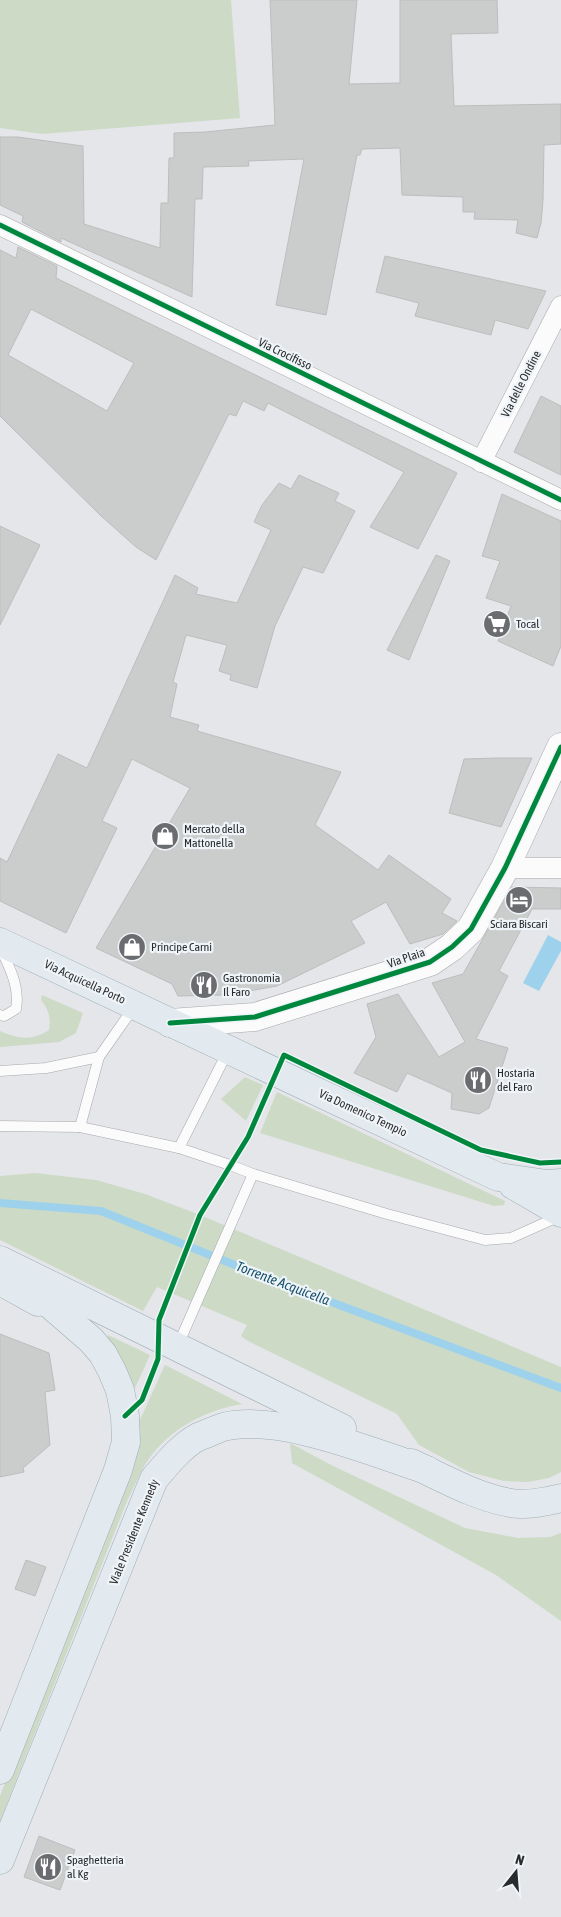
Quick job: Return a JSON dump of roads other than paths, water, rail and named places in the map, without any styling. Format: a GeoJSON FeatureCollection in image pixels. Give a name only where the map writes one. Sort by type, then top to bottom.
{"type":"FeatureCollection","features":[{"type":"Feature","properties":{"kind":"main road","name":"Via Acquicella Porto"},"geometry":{"type":"LineString","coordinates":[[0,942],[170,1023]]}},
{"type":"Feature","properties":{"kind":"main road","name":"Via Domenico Tempio"},"geometry":{"type":"LineString","coordinates":[[170,1023],[498,1177],[547,1184],[561,1183]]}},
{"type":"Feature","properties":{"kind":"main road"},"geometry":{"type":"LineString","coordinates":[[498,1177],[561,1214]]}},
{"type":"Feature","properties":{"kind":"main road"},"geometry":{"type":"LineString","coordinates":[[0,1260],[60,1315],[91,1340],[102,1354],[120,1390],[125,1416],[126,1442],[118,1470],[0,1770]]}},
{"type":"Feature","properties":{"kind":"main road"},"geometry":{"type":"LineString","coordinates":[[0,1260],[481,1495],[514,1504],[561,1498]]}},
{"type":"Feature","properties":{"kind":"main road"},"geometry":{"type":"LineString","coordinates":[[0,1281],[60,1315]]}},
{"type":"Feature","properties":{"kind":"main road","name":"Viale Presidente Kennedy"},"geometry":{"type":"LineString","coordinates":[[0,1860],[154,1479],[174,1456],[196,1438],[223,1427],[251,1425],[282,1427],[310,1432],[427,1470]]}},
{"type":"Feature","properties":{"kind":"street","name":"Via Crocifisso"},"geometry":{"type":"LineString","coordinates":[[0,225],[561,500]]}},
{"type":"Feature","properties":{"kind":"street","name":"Via delle Ondine"},"geometry":{"type":"LineString","coordinates":[[481,462],[561,306]]}},
{"type":"Feature","properties":{"kind":"street","name":"Via Plaia"},"geometry":{"type":"LineString","coordinates":[[170,1023],[255,1017],[430,962],[452,947],[471,929],[505,868],[561,747]]}},
{"type":"Feature","properties":{"kind":"street"},"geometry":{"type":"LineString","coordinates":[[505,868],[561,868]]}},
{"type":"Feature","properties":{"kind":"lane"},"geometry":{"type":"LineString","coordinates":[[0,947],[16,983],[18,998],[16,1009],[4,1016],[0,1015]]}},
{"type":"Feature","properties":{"kind":"lane"},"geometry":{"type":"LineString","coordinates":[[80,1127],[99,1057],[135,1006]]}},
{"type":"Feature","properties":{"kind":"lane"},"geometry":{"type":"LineString","coordinates":[[179,1148],[228,1049]]}},
{"type":"Feature","properties":{"kind":"lane"},"geometry":{"type":"LineString","coordinates":[[0,1071],[46,1068],[99,1057]]}},
{"type":"Feature","properties":{"kind":"lane"},"geometry":{"type":"LineString","coordinates":[[0,1126],[80,1127],[179,1148],[230,1164],[252,1174],[485,1240],[511,1238],[561,1214]]}},
{"type":"Feature","properties":{"kind":"lane"},"geometry":{"type":"LineString","coordinates":[[178,1347],[252,1174]]}},
{"type":"Feature","properties":{"kind":"water"},"geometry":{"type":"Polygon","coordinates":[[[548,935],[561,942],[561,951],[539,991],[523,983],[548,935]]]}},
{"type":"Feature","properties":{"kind":"waterway","name":"Torrente Acquicella"},"geometry":{"type":"LineString","coordinates":[[0,1203],[101,1211],[267,1278],[561,1388]]}},
{"type":"Feature","properties":{"kind":"place","name":"Tocal"},"geometry":{"type":"Point","coordinates":[497,624]}},
{"type":"Feature","properties":{"kind":"place","name":"Mercato della Mattonella"},"geometry":{"type":"Point","coordinates":[165,836]}},
{"type":"Feature","properties":{"kind":"place","name":"Sciara Biscari"},"geometry":{"type":"Point","coordinates":[519,900]}},
{"type":"Feature","properties":{"kind":"place","name":"Principe Carni"},"geometry":{"type":"Point","coordinates":[132,947]}},
{"type":"Feature","properties":{"kind":"place","name":"Gastronomia Il Faro"},"geometry":{"type":"Point","coordinates":[204,985]}},
{"type":"Feature","properties":{"kind":"place","name":"Hostaria del Faro"},"geometry":{"type":"Point","coordinates":[478,1080]}},
{"type":"Feature","properties":{"kind":"place","name":"Spaghetteria al Kg"},"geometry":{"type":"Point","coordinates":[48,1867]}}]}
